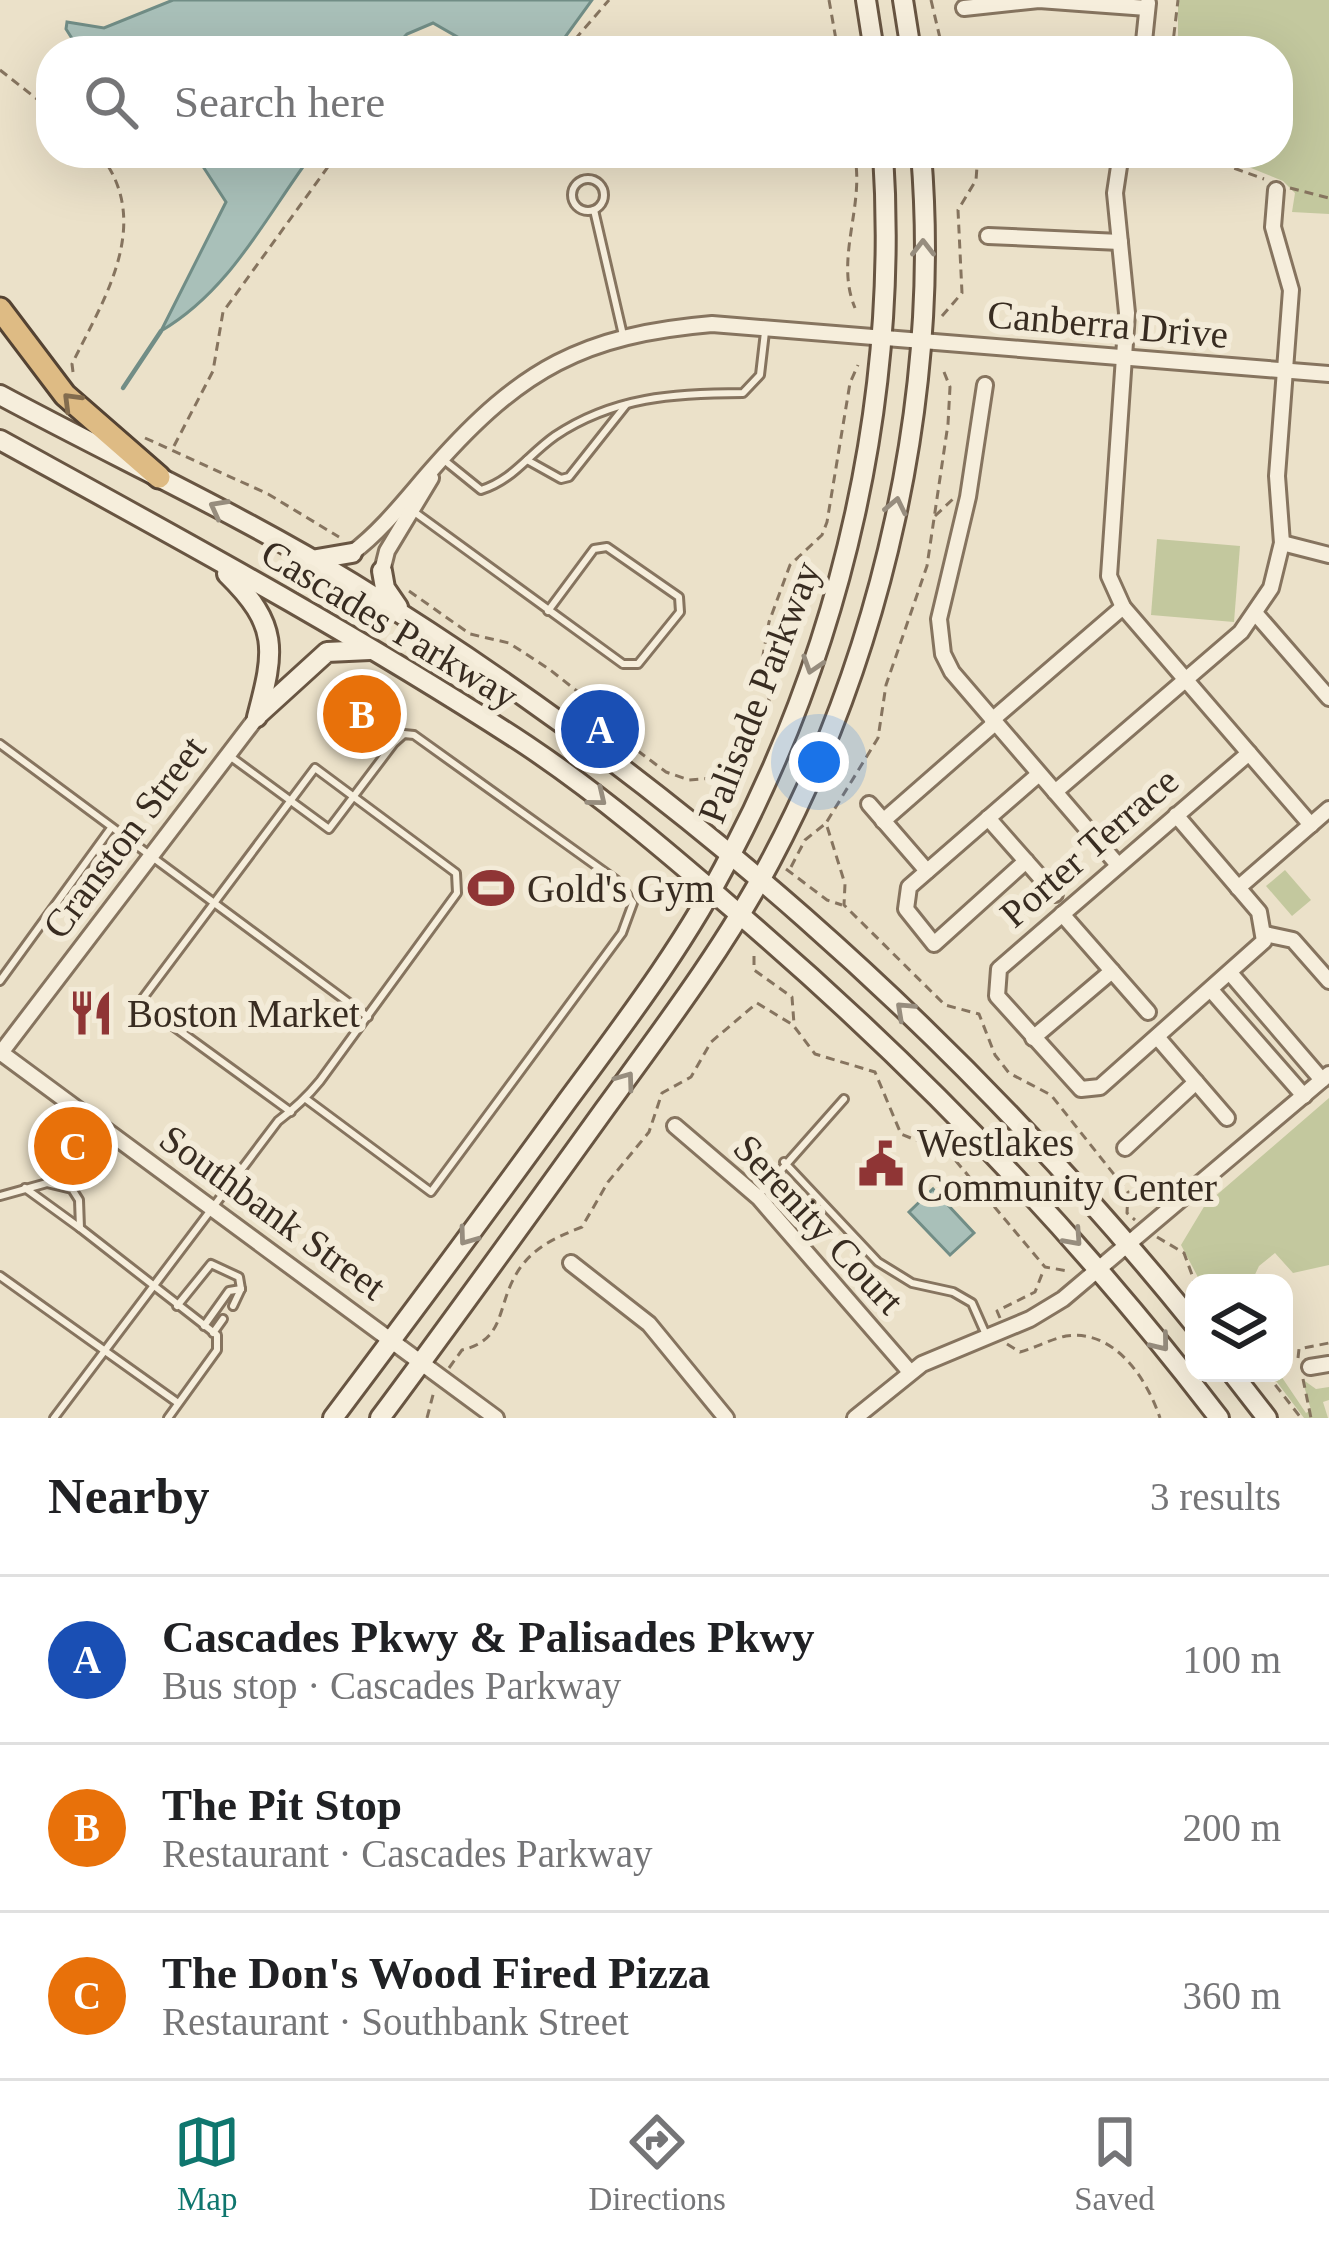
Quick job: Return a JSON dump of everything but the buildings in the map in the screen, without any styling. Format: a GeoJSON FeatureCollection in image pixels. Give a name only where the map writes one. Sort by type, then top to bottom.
{"type":"FeatureCollection","features":[{"type":"Feature","properties":{"kind":"highway"},"geometry":{"type":"LineString","coordinates":[[0,310],[65,395],[160,477]]}},
{"type":"Feature","properties":{"kind":"main road"},"geometry":{"type":"LineString","coordinates":[[866,0],[872,36]]}},
{"type":"Feature","properties":{"kind":"main road"},"geometry":{"type":"LineString","coordinates":[[903,0],[908,36]]}},
{"type":"Feature","properties":{"kind":"main road","name":"Palisade Parkway"},"geometry":{"type":"LineString","coordinates":[[333,1418],[637,1006],[730,857],[782,746],[830,610],[863,478],[882,338],[884,168]]}},
{"type":"Feature","properties":{"kind":"main road","name":"Palisade Parkway"},"geometry":{"type":"LineString","coordinates":[[380,1418],[674,1013],[760,880],[818,758],[868,620],[902,481],[919,342],[920,168]]}},
{"type":"Feature","properties":{"kind":"main road","name":"Cascades Parkway"},"geometry":{"type":"LineString","coordinates":[[0,395],[311,559],[590,744],[760,880],[936,1040],[1129,1244],[1185,1313]]}},
{"type":"Feature","properties":{"kind":"main road","name":"Cascades Parkway"},"geometry":{"type":"LineString","coordinates":[[0,440],[207,554],[527,746],[711,890],[951,1107],[1101,1269],[1220,1418]]}},
{"type":"Feature","properties":{"kind":"main road"},"geometry":{"type":"LineString","coordinates":[[311,559],[348,548]]}},
{"type":"Feature","properties":{"kind":"main road"},"geometry":{"type":"LineString","coordinates":[[207,554],[247,594],[269,630],[268,675],[257,717]]}},
{"type":"Feature","properties":{"kind":"main road"},"geometry":{"type":"LineString","coordinates":[[392,575],[391,599],[409,620]]}},
{"type":"Feature","properties":{"kind":"main road"},"geometry":{"type":"LineString","coordinates":[[257,717],[328,652],[374,651]]}},
{"type":"Feature","properties":{"kind":"main road"},"geometry":{"type":"LineString","coordinates":[[1239,1382],[1267,1418]]}},
{"type":"Feature","properties":{"kind":"street"},"geometry":{"type":"LineString","coordinates":[[964,8],[1039,0],[1148,4],[1145,36]]}},
{"type":"Feature","properties":{"kind":"street"},"geometry":{"type":"LineString","coordinates":[[1119,168],[1115,193],[1127,292],[1108,559],[1123,607],[1311,825]]}},
{"type":"Feature","properties":{"kind":"street"},"geometry":{"type":"LineString","coordinates":[[1055,792],[1184,678],[1231,643],[1271,588],[1282,543],[1277,476],[1291,290],[1273,226],[1276,186]]}},
{"type":"Feature","properties":{"kind":"street"},"geometry":{"type":"LineString","coordinates":[[988,236],[1120,242]]}},
{"type":"Feature","properties":{"kind":"street","name":"Canberra Drive"},"geometry":{"type":"LineString","coordinates":[[442,458],[476,419],[531,375],[581,348],[623,334],[712,324],[1329,374]]}},
{"type":"Feature","properties":{"kind":"street"},"geometry":{"type":"LineString","coordinates":[[985,385],[939,636],[952,672],[1118,866]]}},
{"type":"Feature","properties":{"kind":"street"},"geometry":{"type":"LineString","coordinates":[[392,575],[387,551],[442,458]]}},
{"type":"Feature","properties":{"kind":"street"},"geometry":{"type":"LineString","coordinates":[[348,548],[442,458]]}},
{"type":"Feature","properties":{"kind":"street"},"geometry":{"type":"LineString","coordinates":[[1282,543],[1329,555]]}},
{"type":"Feature","properties":{"kind":"street"},"geometry":{"type":"LineString","coordinates":[[884,821],[1123,607]]}},
{"type":"Feature","properties":{"kind":"street"},"geometry":{"type":"LineString","coordinates":[[1256,614],[1329,698]]}},
{"type":"Feature","properties":{"kind":"street","name":"Cranston Street"},"geometry":{"type":"LineString","coordinates":[[0,1053],[257,717]]}},
{"type":"Feature","properties":{"kind":"street","name":"Porter Terrace"},"geometry":{"type":"LineString","coordinates":[[1249,753],[994,977],[997,996],[1073,1084],[1090,1090],[1258,950],[1265,934]]}},
{"type":"Feature","properties":{"kind":"street"},"geometry":{"type":"LineString","coordinates":[[1026,861],[934,944],[910,916],[904,898],[927,871],[1039,774]]}},
{"type":"Feature","properties":{"kind":"street"},"geometry":{"type":"LineString","coordinates":[[869,804],[927,871]]}},
{"type":"Feature","properties":{"kind":"street"},"geometry":{"type":"LineString","coordinates":[[1238,888],[1329,809]]}},
{"type":"Feature","properties":{"kind":"street"},"geometry":{"type":"LineString","coordinates":[[1176,815],[1259,912],[1265,934],[1293,940],[1329,981]]}},
{"type":"Feature","properties":{"kind":"street"},"geometry":{"type":"LineString","coordinates":[[988,818],[1055,894]]}},
{"type":"Feature","properties":{"kind":"street"},"geometry":{"type":"LineString","coordinates":[[1062,914],[1148,1012]]}},
{"type":"Feature","properties":{"kind":"street"},"geometry":{"type":"LineString","coordinates":[[1033,1038],[1112,971]]}},
{"type":"Feature","properties":{"kind":"street"},"geometry":{"type":"LineString","coordinates":[[855,1418],[910,1372],[946,1350],[1004,1331],[1063,1299],[1326,1077],[1231,974]]}},
{"type":"Feature","properties":{"kind":"street"},"geometry":{"type":"LineString","coordinates":[[1211,990],[1304,1096]]}},
{"type":"Feature","properties":{"kind":"street"},"geometry":{"type":"LineString","coordinates":[[1158,1038],[1227,1118]]}},
{"type":"Feature","properties":{"kind":"street","name":"Southbank Street"},"geometry":{"type":"LineString","coordinates":[[0,1053],[496,1418]]}},
{"type":"Feature","properties":{"kind":"street"},"geometry":{"type":"LineString","coordinates":[[1125,1148],[1196,1082]]}},
{"type":"Feature","properties":{"kind":"street","name":"Serenity Court"},"geometry":{"type":"LineString","coordinates":[[675,1126],[758,1196],[910,1372]]}},
{"type":"Feature","properties":{"kind":"street"},"geometry":{"type":"LineString","coordinates":[[572,1263],[676,1350],[726,1418]]}},
{"type":"Feature","properties":{"kind":"street"},"geometry":{"type":"LineString","coordinates":[[1310,1367],[1329,1364]]}},
{"type":"Feature","properties":{"kind":"lane"},"geometry":{"type":"LineString","coordinates":[[594,180],[603,190],[602,204],[594,210],[580,208],[574,201],[575,187],[583,181],[594,180]]}},
{"type":"Feature","properties":{"kind":"lane"},"geometry":{"type":"LineString","coordinates":[[594,210],[623,334]]}},
{"type":"Feature","properties":{"kind":"lane"},"geometry":{"type":"LineString","coordinates":[[442,458],[481,490],[504,483],[557,435],[628,402],[670,393],[743,393],[760,375],[765,328]]}},
{"type":"Feature","properties":{"kind":"lane"},"geometry":{"type":"LineString","coordinates":[[527,460],[561,479],[568,477],[628,402]]}},
{"type":"Feature","properties":{"kind":"lane"},"geometry":{"type":"LineString","coordinates":[[413,511],[548,611],[623,664],[638,664],[680,612],[679,598],[607,547],[594,548],[548,611]]}},
{"type":"Feature","properties":{"kind":"lane"},"geometry":{"type":"LineString","coordinates":[[228,755],[329,829],[394,743],[414,735],[616,880],[634,903],[622,933],[431,1192],[306,1099]]}},
{"type":"Feature","properties":{"kind":"lane"},"geometry":{"type":"LineString","coordinates":[[0,744],[368,1017]]}},
{"type":"Feature","properties":{"kind":"lane"},"geometry":{"type":"LineString","coordinates":[[54,1418],[212,1208],[306,1099],[458,893],[456,873],[315,768],[287,798],[140,1002],[291,1112]]}},
{"type":"Feature","properties":{"kind":"lane"},"geometry":{"type":"LineString","coordinates":[[0,981],[111,828]]}},
{"type":"Feature","properties":{"kind":"lane"},"geometry":{"type":"LineString","coordinates":[[758,1196],[844,1099]]}},
{"type":"Feature","properties":{"kind":"lane"},"geometry":{"type":"LineString","coordinates":[[784,1162],[878,1262],[912,1283],[953,1292],[972,1303],[987,1336]]}},
{"type":"Feature","properties":{"kind":"lane"},"geometry":{"type":"LineString","coordinates":[[0,1196],[56,1183],[72,1189],[80,1200],[80,1228]]}},
{"type":"Feature","properties":{"kind":"lane"},"geometry":{"type":"LineString","coordinates":[[25,1188],[213,1333],[217,1350],[167,1418]]}},
{"type":"Feature","properties":{"kind":"lane"},"geometry":{"type":"LineString","coordinates":[[177,1306],[211,1264],[239,1277],[242,1289],[233,1306]]}},
{"type":"Feature","properties":{"kind":"lane"},"geometry":{"type":"LineString","coordinates":[[0,1276],[178,1403]]}},
{"type":"Feature","properties":{"kind":"lane"},"geometry":{"type":"LineString","coordinates":[[203,1326],[229,1291],[242,1289]]}},
{"type":"Feature","properties":{"kind":"lane"},"geometry":{"type":"LineString","coordinates":[[213,1333],[223,1319]]}},
{"type":"Feature","properties":{"kind":"path"},"geometry":{"type":"LineString","coordinates":[[578,36],[609,0]]}},
{"type":"Feature","properties":{"kind":"path"},"geometry":{"type":"LineString","coordinates":[[829,0],[835,36]]}},
{"type":"Feature","properties":{"kind":"path"},"geometry":{"type":"LineString","coordinates":[[931,0],[939,36]]}},
{"type":"Feature","properties":{"kind":"path"},"geometry":{"type":"LineString","coordinates":[[1174,36],[1178,0]]}},
{"type":"Feature","properties":{"kind":"path"},"geometry":{"type":"LineString","coordinates":[[0,70],[36,98]]}},
{"type":"Feature","properties":{"kind":"path"},"geometry":{"type":"LineString","coordinates":[[75,380],[72,364],[119,262],[127,224],[123,192],[108,168]]}},
{"type":"Feature","properties":{"kind":"path"},"geometry":{"type":"LineString","coordinates":[[173,447],[213,370],[223,312],[327,168]]}},
{"type":"Feature","properties":{"kind":"path"},"geometry":{"type":"LineString","coordinates":[[855,308],[847,275],[857,168]]}},
{"type":"Feature","properties":{"kind":"path"},"geometry":{"type":"LineString","coordinates":[[942,316],[962,293],[958,210],[976,180],[977,168]]}},
{"type":"Feature","properties":{"kind":"path"},"geometry":{"type":"LineString","coordinates":[[1230,168],[1276,186],[1329,198]]}},
{"type":"Feature","properties":{"kind":"path"},"geometry":{"type":"LineString","coordinates":[[392,575],[450,623],[483,640],[509,643],[549,669],[582,694],[594,718],[666,772],[689,780],[717,778],[739,768],[770,706],[763,669],[765,640],[790,565],[821,535],[827,522],[850,383],[858,365]]}},
{"type":"Feature","properties":{"kind":"path"},"geometry":{"type":"LineString","coordinates":[[944,372],[950,387],[948,424],[926,566],[886,685],[878,738],[826,823],[805,840],[788,869],[827,900],[844,905],[945,1005],[980,1014],[995,1055],[1009,1073],[1051,1095],[1066,1110],[1096,1158],[1129,1192],[1127,1213],[1184,1252],[1192,1274]]}},
{"type":"Feature","properties":{"kind":"path"},"geometry":{"type":"LineString","coordinates":[[142,437],[173,447],[268,494],[348,548]]}},
{"type":"Feature","properties":{"kind":"path"},"geometry":{"type":"LineString","coordinates":[[933,517],[959,495]]}},
{"type":"Feature","properties":{"kind":"path"},"geometry":{"type":"LineString","coordinates":[[716,816],[717,778]]}},
{"type":"Feature","properties":{"kind":"path"},"geometry":{"type":"LineString","coordinates":[[826,823],[845,884],[844,905]]}},
{"type":"Feature","properties":{"kind":"path"},"geometry":{"type":"LineString","coordinates":[[754,956],[754,970],[763,980],[792,997],[794,1025]]}},
{"type":"Feature","properties":{"kind":"path"},"geometry":{"type":"LineString","coordinates":[[1045,1267],[1035,1292],[998,1311],[1011,1352],[1063,1336],[1112,1348],[1140,1373],[1160,1418]]}},
{"type":"Feature","properties":{"kind":"path"},"geometry":{"type":"LineString","coordinates":[[1273,1382],[1301,1418]]}},
{"type":"Feature","properties":{"kind":"green space"},"geometry":{"type":"Polygon","coordinates":[[[1178,0],[1329,0],[1329,214],[1292,212],[1295,193],[1283,181],[1251,168],[1293,168],[1293,36],[1178,36],[1178,0]]]}},
{"type":"Feature","properties":{"kind":"green space"},"geometry":{"type":"Polygon","coordinates":[[[1157,539],[1240,546],[1234,622],[1151,615],[1157,539]]]}},
{"type":"Feature","properties":{"kind":"green space"},"geometry":{"type":"Polygon","coordinates":[[[1285,870],[1311,900],[1292,916],[1266,886],[1285,870]]]}},
{"type":"Feature","properties":{"kind":"green space"},"geometry":{"type":"Polygon","coordinates":[[[1329,1098],[1329,1265],[1293,1273],[1275,1253],[1255,1274],[1196,1274],[1181,1245],[1205,1205],[1329,1098]]]}},
{"type":"Feature","properties":{"kind":"green space"},"geometry":{"type":"Polygon","coordinates":[[[1302,1379],[1316,1389],[1329,1387],[1329,1400],[1323,1402],[1328,1418],[1304,1418],[1277,1382],[1285,1382],[1306,1413],[1311,1410],[1302,1379]]]}},
{"type":"Feature","properties":{"kind":"water"},"geometry":{"type":"Polygon","coordinates":[[[173,0],[592,0],[566,36],[456,36],[433,23],[405,36],[70,36],[66,29],[67,22],[104,28],[173,0]]]}},
{"type":"Feature","properties":{"kind":"water"},"geometry":{"type":"Polygon","coordinates":[[[204,168],[303,168],[208,295],[161,331],[226,202],[204,168]]]}},
{"type":"Feature","properties":{"kind":"water"},"geometry":{"type":"Polygon","coordinates":[[[933,1189],[974,1233],[950,1255],[909,1212],[933,1189]]]}},
{"type":"Feature","properties":{"kind":"waterway"},"geometry":{"type":"LineString","coordinates":[[123,388],[161,331]]}},
{"type":"Feature","properties":{"kind":"place","name":"The Pit Stop"},"geometry":{"type":"Point","coordinates":[362,714]}},
{"type":"Feature","properties":{"kind":"place","name":"Cascades Pkwy & Palisades Pkwy"},"geometry":{"type":"Point","coordinates":[600,729]}},
{"type":"Feature","properties":{"kind":"place","name":"Gold's Gym"},"geometry":{"type":"Point","coordinates":[491,888]}},
{"type":"Feature","properties":{"kind":"place","name":"Boston Market"},"geometry":{"type":"Point","coordinates":[91,1013]}},
{"type":"Feature","properties":{"kind":"place","name":"The Don's Wood Fired Pizza"},"geometry":{"type":"Point","coordinates":[73,1146]}},
{"type":"Feature","properties":{"kind":"place","name":"Westlakes Community Center"},"geometry":{"type":"Point","coordinates":[881,1164]}}]}
